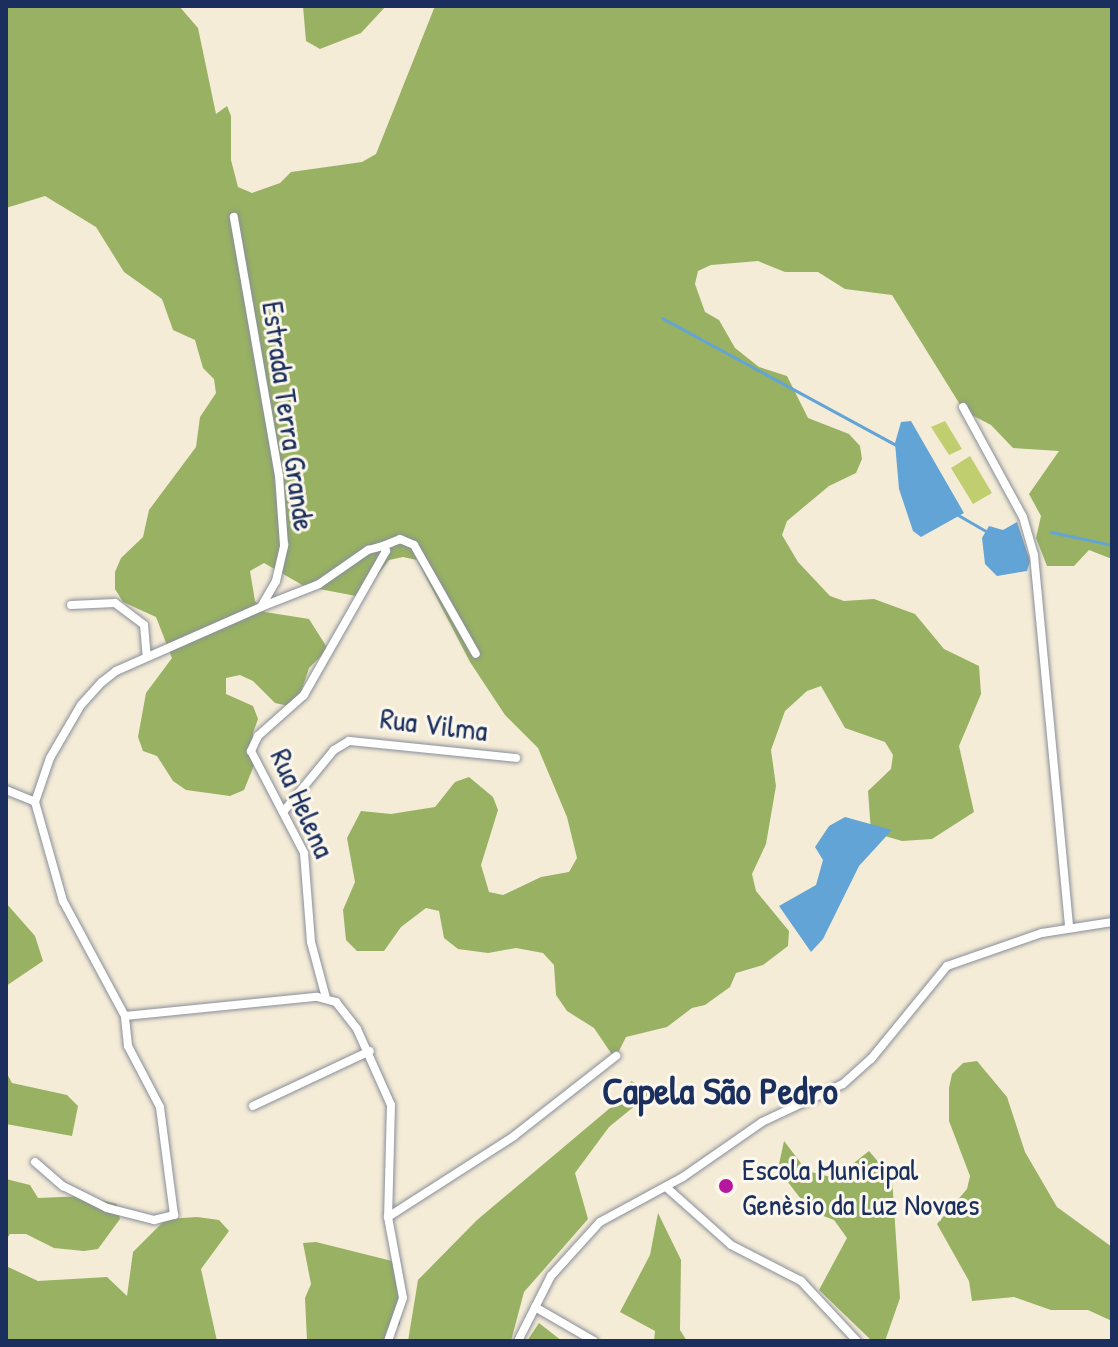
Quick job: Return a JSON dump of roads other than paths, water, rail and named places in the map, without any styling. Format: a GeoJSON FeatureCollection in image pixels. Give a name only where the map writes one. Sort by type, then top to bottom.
{"type":"FeatureCollection","features":[{"type":"Feature","properties":{"kind":"street","name":"Estrada Terra Grande"},"geometry":{"type":"LineString","coordinates":[[234,217],[284,526],[281,566],[261,607]]}},
{"type":"Feature","properties":{"kind":"street"},"geometry":{"type":"LineString","coordinates":[[963,407],[1023,517],[1034,555],[1069,926]]}},
{"type":"Feature","properties":{"kind":"street"},"geometry":{"type":"LineString","coordinates":[[35,1162],[63,1186],[107,1208],[154,1220],[171,1218],[176,1212],[157,1094],[128,1046],[125,1016],[63,901],[35,802],[50,758],[81,705],[116,671],[319,584],[368,550],[393,539],[414,545],[476,654]]}},
{"type":"Feature","properties":{"kind":"street","name":"Rua Helena"},"geometry":{"type":"LineString","coordinates":[[326,998],[311,942],[309,874],[283,812],[251,751],[258,736],[304,695],[385,560],[383,546]]}},
{"type":"Feature","properties":{"kind":"street"},"geometry":{"type":"LineString","coordinates":[[71,605],[115,603],[144,625],[147,657]]}},
{"type":"Feature","properties":{"kind":"street","name":"Rua Vilma"},"geometry":{"type":"LineString","coordinates":[[283,812],[334,750],[349,741],[516,758]]}},
{"type":"Feature","properties":{"kind":"street"},"geometry":{"type":"LineString","coordinates":[[6,790],[35,802]]}},
{"type":"Feature","properties":{"kind":"street"},"geometry":{"type":"LineString","coordinates":[[518,1341],[561,1261],[593,1228],[666,1187],[762,1122],[843,1084],[871,1059],[947,966],[1069,926],[1112,922]]}},
{"type":"Feature","properties":{"kind":"street"},"geometry":{"type":"LineString","coordinates":[[125,1016],[326,998],[345,1012],[370,1051],[391,1105],[388,1217],[403,1298],[388,1341]]}},
{"type":"Feature","properties":{"kind":"street"},"geometry":{"type":"LineString","coordinates":[[253,1106],[370,1051]]}},
{"type":"Feature","properties":{"kind":"street"},"geometry":{"type":"LineString","coordinates":[[388,1217],[514,1136],[616,1056]]}},
{"type":"Feature","properties":{"kind":"street"},"geometry":{"type":"LineString","coordinates":[[666,1187],[731,1245],[801,1281],[857,1341]]}},
{"type":"Feature","properties":{"kind":"street"},"geometry":{"type":"LineString","coordinates":[[535,1307],[594,1341]]}},
{"type":"Feature","properties":{"kind":"water"},"geometry":{"type":"Polygon","coordinates":[[[911,421],[964,513],[921,537],[913,531],[899,489],[895,443],[901,422],[911,421]]]}},
{"type":"Feature","properties":{"kind":"water"},"geometry":{"type":"Polygon","coordinates":[[[1017,522],[1030,561],[1027,571],[997,576],[985,564],[982,538],[989,526],[1003,530],[1017,522]]]}},
{"type":"Feature","properties":{"kind":"water"},"geometry":{"type":"Polygon","coordinates":[[[845,817],[892,830],[859,866],[823,939],[811,952],[779,906],[816,885],[823,860],[815,847],[829,826],[845,817]]]}},
{"type":"Feature","properties":{"kind":"waterway"},"geometry":{"type":"LineString","coordinates":[[662,318],[898,446]]}},
{"type":"Feature","properties":{"kind":"waterway"},"geometry":{"type":"LineString","coordinates":[[958,515],[989,533]]}},
{"type":"Feature","properties":{"kind":"waterway"},"geometry":{"type":"LineString","coordinates":[[1051,532],[1112,545]]}},
{"type":"Feature","properties":{"kind":"place","name":"Escola Municipal Genèsio da Luz Novaes"},"geometry":{"type":"Point","coordinates":[726,1186]}},
{"type":"Feature","properties":{"kind":"district","name":"Capela São Pedro"},"geometry":{"type":"Point","coordinates":[720,1091]}}]}
